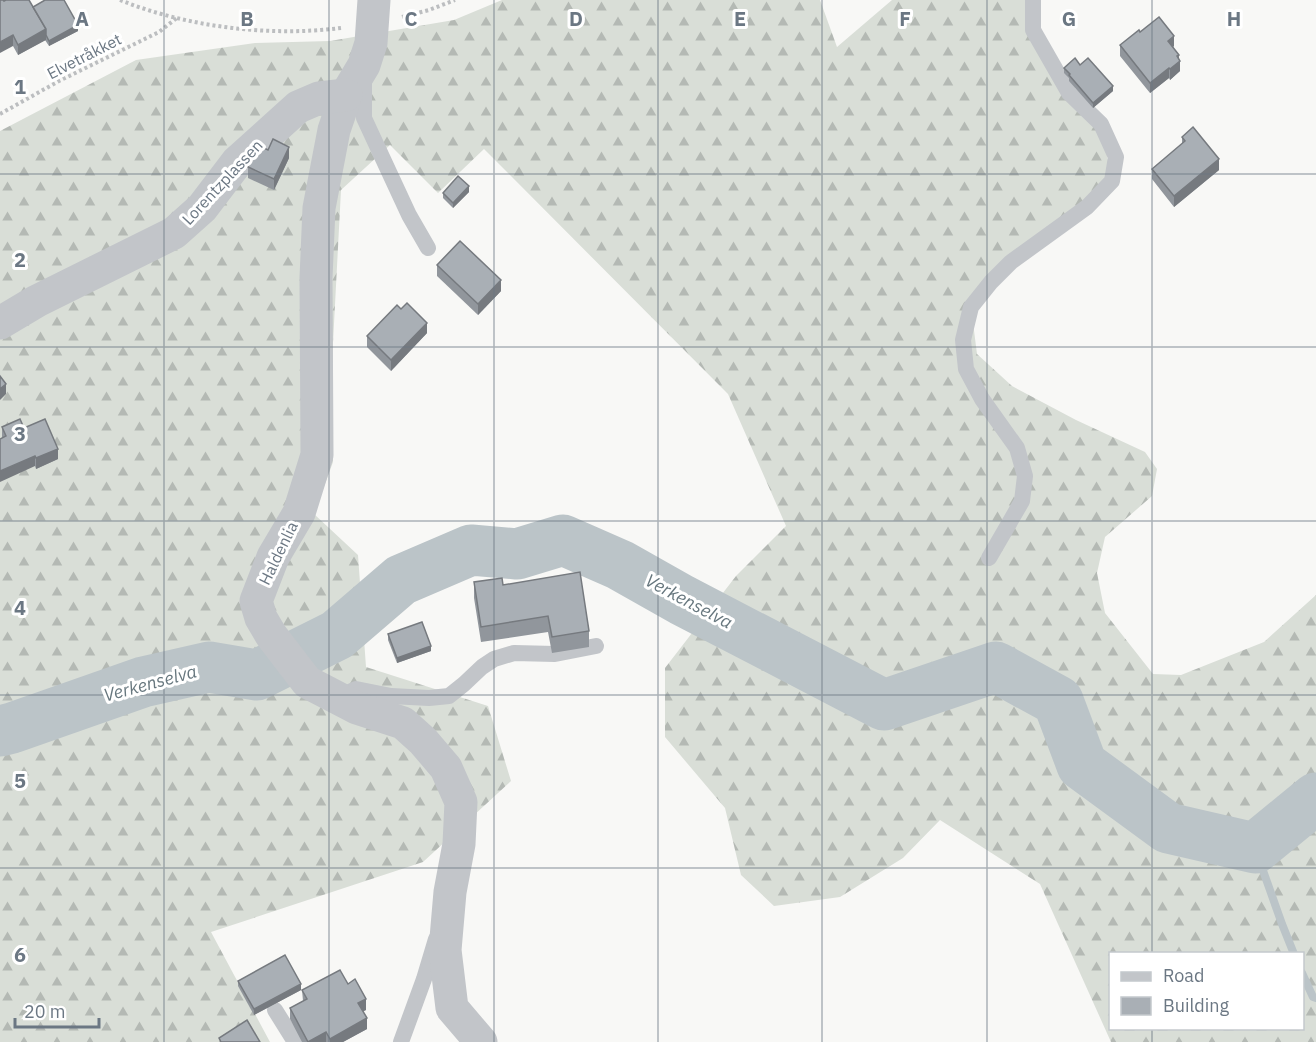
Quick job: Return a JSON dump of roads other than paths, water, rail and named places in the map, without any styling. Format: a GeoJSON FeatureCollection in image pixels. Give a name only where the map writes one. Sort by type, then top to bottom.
{"type":"FeatureCollection","features":[{"type":"Feature","properties":{"kind":"street","name":"Haldenlia"},"geometry":{"type":"LineString","coordinates":[[373,11],[371,43],[364,65],[346,95],[334,130],[319,208],[316,278],[317,455],[299,513],[273,557],[256,601],[261,618],[271,635],[307,682],[357,708],[403,723],[423,741],[446,768],[461,802],[459,844],[450,892],[445,950],[452,1008],[482,1042]]}},
{"type":"Feature","properties":{"kind":"street","name":"Lorentzplassen"},"geometry":{"type":"LineString","coordinates":[[0,323],[37,301],[174,233],[202,208],[237,162],[298,107],[319,98],[346,95]]}},
{"type":"Feature","properties":{"kind":"lane"},"geometry":{"type":"LineString","coordinates":[[989,558],[1022,501],[1025,476],[1017,448],[982,399],[966,369],[963,340],[971,307],[1011,262],[1087,207],[1112,181],[1116,157],[1101,124],[1070,93],[1033,30],[1033,0]]}},
{"type":"Feature","properties":{"kind":"lane"},"geometry":{"type":"LineString","coordinates":[[364,65],[364,118],[409,215],[428,248]]}},
{"type":"Feature","properties":{"kind":"lane"},"geometry":{"type":"LineString","coordinates":[[338,698],[356,689],[401,696],[429,698],[448,696],[495,658],[514,653],[555,654],[596,646]]}},
{"type":"Feature","properties":{"kind":"lane"},"geometry":{"type":"LineString","coordinates":[[401,1042],[424,979],[450,892]]}},
{"type":"Feature","properties":{"kind":"lane"},"geometry":{"type":"LineString","coordinates":[[275,1010],[295,1042]]}},
{"type":"Feature","properties":{"kind":"waterway","name":"Verkenselva"},"geometry":{"type":"LineString","coordinates":[[0,731],[143,682],[209,667],[257,675],[337,635],[401,580],[471,550],[517,554],[563,540],[620,565],[682,600],[884,705],[996,667],[1058,701],[1082,765],[1168,828],[1255,848],[1316,798]]}},
{"type":"Feature","properties":{"kind":"waterway"},"geometry":{"type":"LineString","coordinates":[[1255,848],[1293,952]]}},
{"type":"Feature","properties":{"kind":"waterway"},"geometry":{"type":"LineString","coordinates":[[1304,977],[1313,997],[1316,998]]}}]}
